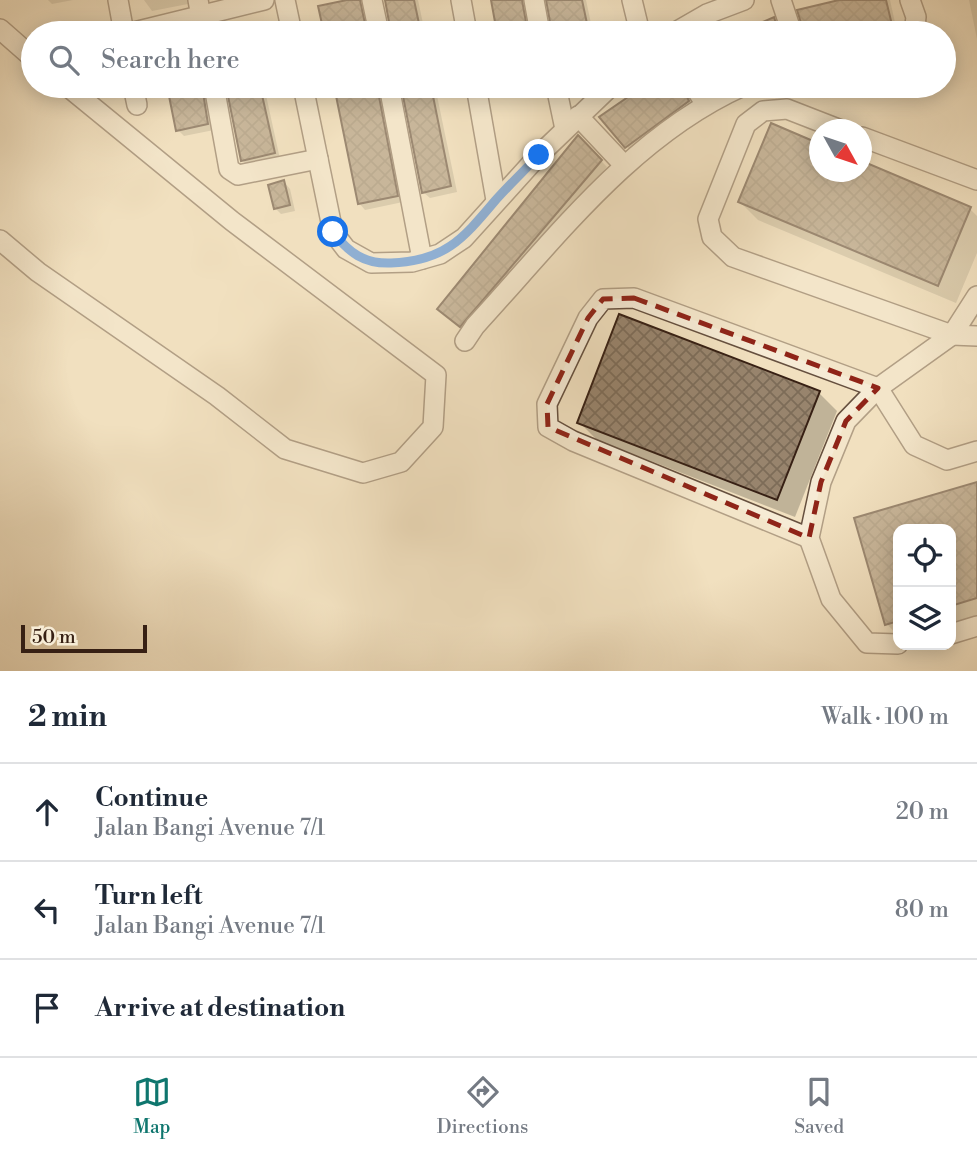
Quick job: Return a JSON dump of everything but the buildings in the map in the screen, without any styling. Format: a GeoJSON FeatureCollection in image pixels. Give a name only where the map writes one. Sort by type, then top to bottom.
{"type":"FeatureCollection","features":[{"type":"Feature","properties":{"kind":"street"},"geometry":{"type":"LineString","coordinates":[[118,0],[122,21]]}},
{"type":"Feature","properties":{"kind":"street"},"geometry":{"type":"LineString","coordinates":[[180,21],[264,0]]}},
{"type":"Feature","properties":{"kind":"street"},"geometry":{"type":"LineString","coordinates":[[285,0],[289,21]]}},
{"type":"Feature","properties":{"kind":"street"},"geometry":{"type":"LineString","coordinates":[[372,0],[376,21]]}},
{"type":"Feature","properties":{"kind":"street"},"geometry":{"type":"LineString","coordinates":[[461,0],[465,21]]}},
{"type":"Feature","properties":{"kind":"street"},"geometry":{"type":"LineString","coordinates":[[534,0],[538,21]]}},
{"type":"Feature","properties":{"kind":"street"},"geometry":{"type":"LineString","coordinates":[[632,0],[637,21]]}},
{"type":"Feature","properties":{"kind":"street"},"geometry":{"type":"LineString","coordinates":[[688,21],[705,7],[744,0]]}},
{"type":"Feature","properties":{"kind":"street"},"geometry":{"type":"LineString","coordinates":[[780,0],[788,21]]}},
{"type":"Feature","properties":{"kind":"street"},"geometry":{"type":"LineString","coordinates":[[910,0],[916,21]]}},
{"type":"Feature","properties":{"kind":"street"},"geometry":{"type":"LineString","coordinates":[[0,29],[21,47]]}},
{"type":"Feature","properties":{"kind":"street"},"geometry":{"type":"LineString","coordinates":[[0,240],[38,272],[217,397],[285,449],[363,473],[401,462],[433,427],[436,374],[232,221],[82,98]]}},
{"type":"Feature","properties":{"kind":"street"},"geometry":{"type":"LineString","coordinates":[[216,98],[229,169],[238,175],[317,159]]}},
{"type":"Feature","properties":{"kind":"street"},"geometry":{"type":"LineString","coordinates":[[305,98],[333,232],[346,249],[371,263],[422,259],[440,254],[464,238],[496,200],[598,98]]}},
{"type":"Feature","properties":{"kind":"street"},"geometry":{"type":"LineString","coordinates":[[391,98],[422,259]]}},
{"type":"Feature","properties":{"kind":"street"},"geometry":{"type":"LineString","coordinates":[[478,98],[496,200]]}},
{"type":"Feature","properties":{"kind":"street"},"geometry":{"type":"LineString","coordinates":[[561,98],[572,123],[624,165]]}},
{"type":"Feature","properties":{"kind":"street"},"geometry":{"type":"LineString","coordinates":[[702,98],[705,103]]}},
{"type":"Feature","properties":{"kind":"street"},"geometry":{"type":"LineString","coordinates":[[465,341],[475,326],[624,165],[705,103],[716,98]]}},
{"type":"Feature","properties":{"kind":"street"},"geometry":{"type":"LineString","coordinates":[[813,119],[787,109],[762,111],[746,124],[708,219],[712,237],[733,257],[952,335],[977,337]]}},
{"type":"Feature","properties":{"kind":"street"},"geometry":{"type":"LineString","coordinates":[[872,141],[977,180]]}},
{"type":"Feature","properties":{"kind":"street"},"geometry":{"type":"LineString","coordinates":[[893,644],[867,643],[831,598],[810,538],[821,482],[846,421],[878,388],[952,335],[977,296]]}},
{"type":"Feature","properties":{"kind":"street"},"geometry":{"type":"LineString","coordinates":[[810,538],[573,441],[548,427],[547,404],[588,318],[603,299],[634,298],[878,388],[914,445],[947,460],[977,451]]}},
{"type":"Feature","properties":{"kind":"street"},"geometry":{"type":"LineString","coordinates":[[956,632],[977,626]]}},
{"type":"Feature","properties":{"kind":"highlighted area"},"geometry":{"type":"Polygon","coordinates":[[[634,298],[878,388],[846,421],[821,482],[809,538],[548,427],[547,404],[588,318],[603,299],[634,298]]]}},
{"type":"Feature","properties":{"kind":"route"},"geometry":{"type":"LineString","coordinates":[[333,232],[346,249],[371,263],[412,262],[440,254],[464,238],[539,155]]}}]}
